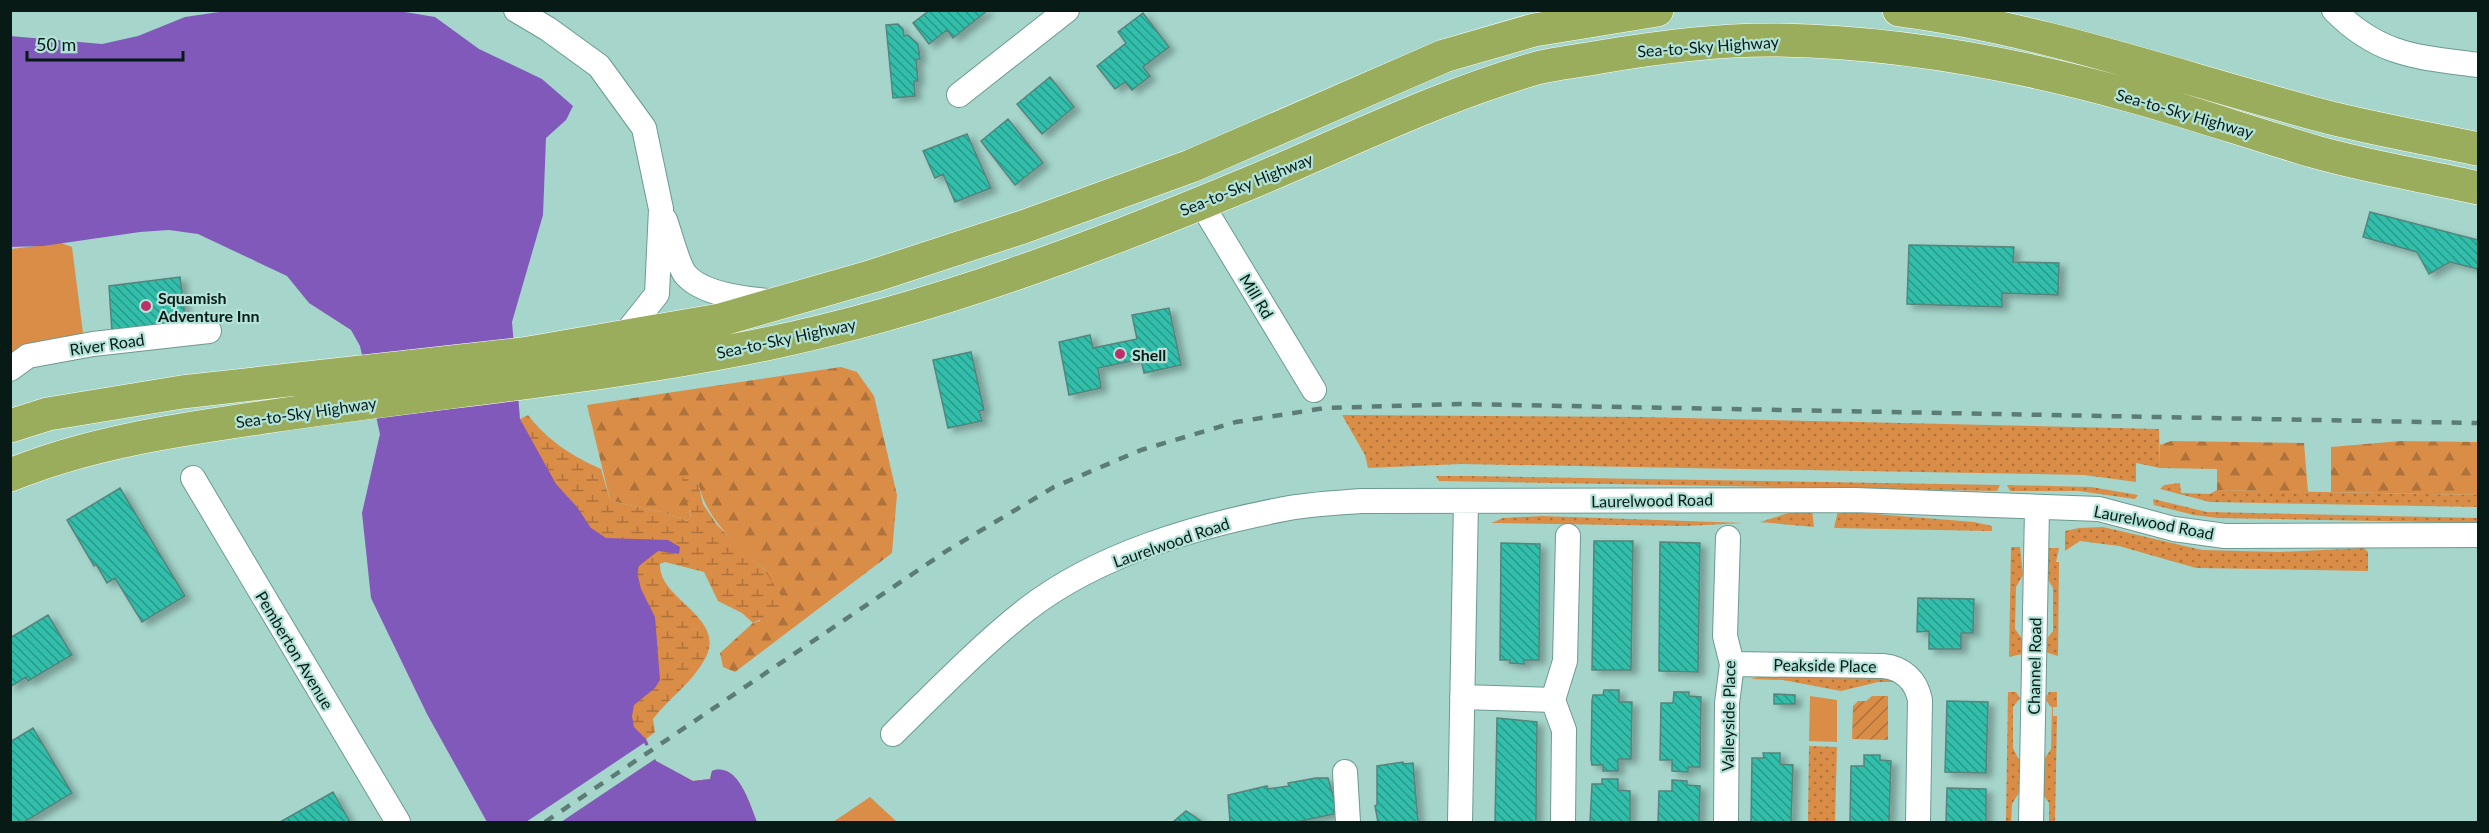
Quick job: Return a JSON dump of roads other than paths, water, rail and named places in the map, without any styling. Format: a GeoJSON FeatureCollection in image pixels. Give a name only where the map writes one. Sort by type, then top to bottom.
{"type":"FeatureCollection","features":[{"type":"Feature","properties":{"kind":"highway","name":"Sea-to-Sky Highway"},"geometry":{"type":"LineString","coordinates":[[524,369],[622,338],[720,320],[787,302],[1023,227],[1191,166],[1444,56],[1534,30],[1657,10]]}},
{"type":"Feature","properties":{"kind":"highway"},"geometry":{"type":"LineString","coordinates":[[1899,10],[1960,18],[2092,51],[2332,118],[2478,149]]}},
{"type":"Feature","properties":{"kind":"highway"},"geometry":{"type":"LineString","coordinates":[[787,302],[891,287],[957,269],[1101,220],[1160,203],[1201,203],[1200,186],[1207,177],[1474,69],[1526,51],[1593,20]]}},
{"type":"Feature","properties":{"kind":"highway","name":"Sea-to-Sky Highway"},"geometry":{"type":"LineString","coordinates":[[10,426],[48,414],[182,392],[339,390],[524,369],[695,358],[852,324],[991,283],[1201,203],[1462,94],[1541,67],[1651,48],[1775,40],[1892,48],[1989,63],[2128,95],[2323,154],[2478,188]]}},
{"type":"Feature","properties":{"kind":"highway","name":"Sea-to-Sky Highway"},"geometry":{"type":"LineString","coordinates":[[10,475],[52,458],[339,390]]}},
{"type":"Feature","properties":{"kind":"street"},"geometry":{"type":"LineString","coordinates":[[516,10],[548,29],[599,66],[644,128],[661,209],[685,274],[711,291],[741,299],[787,302]]}},
{"type":"Feature","properties":{"kind":"street"},"geometry":{"type":"LineString","coordinates":[[959,95],[1067,10]]}},
{"type":"Feature","properties":{"kind":"street"},"geometry":{"type":"LineString","coordinates":[[2334,10],[2345,22],[2380,46],[2406,55],[2478,65]]}},
{"type":"Feature","properties":{"kind":"street","name":"Mill Rd"},"geometry":{"type":"LineString","coordinates":[[1201,203],[1314,390]]}},
{"type":"Feature","properties":{"kind":"street"},"geometry":{"type":"LineString","coordinates":[[622,338],[657,294],[661,209]]}},
{"type":"Feature","properties":{"kind":"street","name":"River Road"},"geometry":{"type":"LineString","coordinates":[[10,369],[28,356],[93,344],[209,331]]}},
{"type":"Feature","properties":{"kind":"street","name":"Pemberton Avenue"},"geometry":{"type":"LineString","coordinates":[[192,478],[398,822]]}},
{"type":"Feature","properties":{"kind":"street","name":"Laurelwood Road"},"geometry":{"type":"LineString","coordinates":[[893,734],[961,667],[1027,609],[1081,576],[1139,550],[1209,526],[1286,508],[1361,501],[1787,498],[2037,509],[2099,509],[2174,529],[2225,536],[2478,535]]}},
{"type":"Feature","properties":{"kind":"street"},"geometry":{"type":"LineString","coordinates":[[1461,822],[1466,501]]}},
{"type":"Feature","properties":{"kind":"street","name":"Channel Road"},"geometry":{"type":"LineString","coordinates":[[2031,822],[2037,509]]}},
{"type":"Feature","properties":{"kind":"street"},"geometry":{"type":"LineString","coordinates":[[1563,822],[1564,730],[1553,700],[1565,661],[1568,536]]}},
{"type":"Feature","properties":{"kind":"street","name":"Valleyside Place"},"geometry":{"type":"LineString","coordinates":[[1726,822],[1727,703],[1732,664],[1725,636],[1728,538]]}},
{"type":"Feature","properties":{"kind":"street","name":"Peakside Place"},"geometry":{"type":"LineString","coordinates":[[1732,664],[1883,666],[1899,670],[1907,675],[1918,691],[1920,700],[1918,822]]}},
{"type":"Feature","properties":{"kind":"street"},"geometry":{"type":"LineString","coordinates":[[1462,697],[1553,700]]}},
{"type":"Feature","properties":{"kind":"street"},"geometry":{"type":"LineString","coordinates":[[1346,772],[1348,822]]}},
{"type":"Feature","properties":{"kind":"railway"},"geometry":{"type":"LineString","coordinates":[[545,822],[948,550],[1054,487],[1141,450],[1236,422],[1325,408],[1461,404],[2478,423]]}},
{"type":"Feature","properties":{"kind":"place","name":"Squamish Adventure Inn"},"geometry":{"type":"Point","coordinates":[146,306]}},
{"type":"Feature","properties":{"kind":"place","name":"Shell"},"geometry":{"type":"Point","coordinates":[1120,354]}}]}
